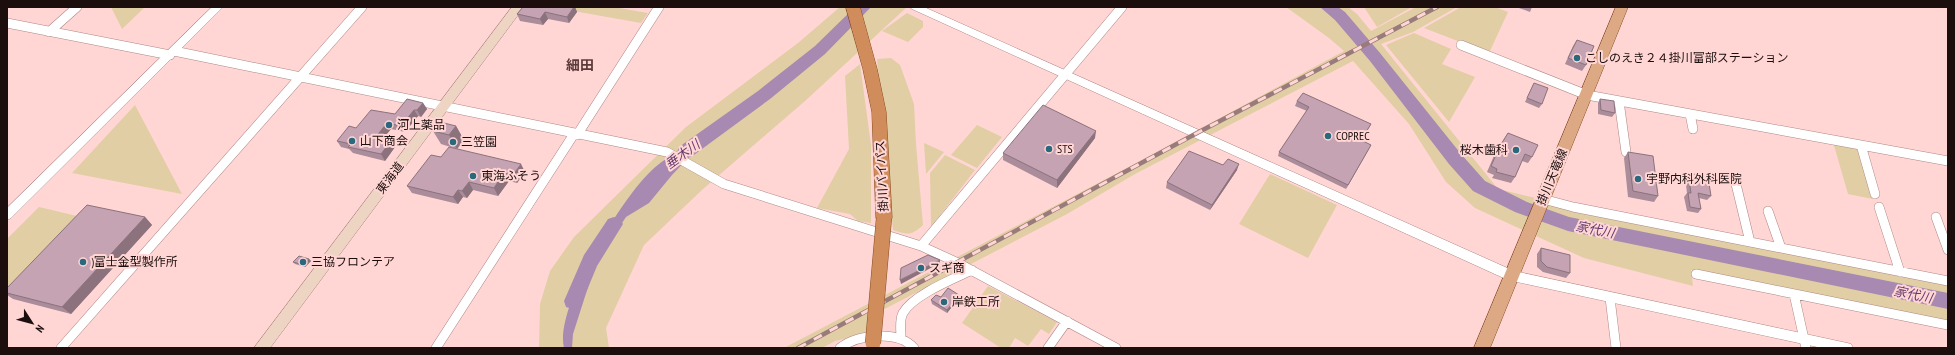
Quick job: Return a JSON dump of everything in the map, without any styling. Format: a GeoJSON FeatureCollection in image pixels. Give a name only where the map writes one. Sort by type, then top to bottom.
{"type":"FeatureCollection","features":[{"type":"Feature","properties":{"kind":"highway","name":"掛川バイパス"},"geometry":{"type":"LineString","coordinates":[[853,7],[870,69],[879,112],[884,218],[872,345]]}},
{"type":"Feature","properties":{"kind":"main road","name":"東海道"},"geometry":{"type":"LineString","coordinates":[[261,348],[518,7]]}},
{"type":"Feature","properties":{"kind":"main road","name":"掛川天竜線"},"geometry":{"type":"LineString","coordinates":[[1482,348],[1622,7]]}},
{"type":"Feature","properties":{"kind":"street"},"geometry":{"type":"LineString","coordinates":[[49,32],[77,7]]}},
{"type":"Feature","properties":{"kind":"street"},"geometry":{"type":"LineString","coordinates":[[7,215],[218,7]]}},
{"type":"Feature","properties":{"kind":"street"},"geometry":{"type":"LineString","coordinates":[[61,348],[362,7]]}},
{"type":"Feature","properties":{"kind":"street"},"geometry":{"type":"LineString","coordinates":[[436,348],[658,7]]}},
{"type":"Feature","properties":{"kind":"street"},"geometry":{"type":"LineString","coordinates":[[915,7],[1512,276],[1805,343],[1847,348]]}},
{"type":"Feature","properties":{"kind":"street"},"geometry":{"type":"LineString","coordinates":[[921,246],[1064,74],[1122,7]]}},
{"type":"Feature","properties":{"kind":"street"},"geometry":{"type":"LineString","coordinates":[[7,23],[49,32],[300,77],[667,152],[707,176],[724,184],[921,246],[972,270],[1116,348]]}},
{"type":"Feature","properties":{"kind":"street"},"geometry":{"type":"LineString","coordinates":[[1461,45],[1587,95],[1948,161]]}},
{"type":"Feature","properties":{"kind":"street"},"geometry":{"type":"LineString","coordinates":[[1619,101],[1626,152]]}},
{"type":"Feature","properties":{"kind":"street"},"geometry":{"type":"LineString","coordinates":[[1690,114],[1693,129]]}},
{"type":"Feature","properties":{"kind":"street"},"geometry":{"type":"LineString","coordinates":[[1861,145],[1875,194]]}},
{"type":"Feature","properties":{"kind":"street"},"geometry":{"type":"LineString","coordinates":[[1735,180],[1750,242]]}},
{"type":"Feature","properties":{"kind":"street"},"geometry":{"type":"LineString","coordinates":[[1543,199],[1572,207],[1948,281]]}},
{"type":"Feature","properties":{"kind":"street"},"geometry":{"type":"LineString","coordinates":[[1880,207],[1900,272]]}},
{"type":"Feature","properties":{"kind":"street"},"geometry":{"type":"LineString","coordinates":[[1768,211],[1781,248]]}},
{"type":"Feature","properties":{"kind":"street"},"geometry":{"type":"LineString","coordinates":[[1936,217],[1948,250]]}},
{"type":"Feature","properties":{"kind":"street"},"geometry":{"type":"LineString","coordinates":[[901,338],[903,314],[909,307],[924,295],[972,270]]}},
{"type":"Feature","properties":{"kind":"street"},"geometry":{"type":"LineString","coordinates":[[1696,274],[1948,326]]}},
{"type":"Feature","properties":{"kind":"street"},"geometry":{"type":"LineString","coordinates":[[1794,294],[1805,343]]}},
{"type":"Feature","properties":{"kind":"street"},"geometry":{"type":"LineString","coordinates":[[1610,298],[1616,348]]}},
{"type":"Feature","properties":{"kind":"street"},"geometry":{"type":"LineString","coordinates":[[1048,348],[1068,321]]}},
{"type":"Feature","properties":{"kind":"street"},"geometry":{"type":"LineString","coordinates":[[840,348],[848,341],[859,338],[901,338],[914,348]]}},
{"type":"Feature","properties":{"kind":"shaded area"},"geometry":{"type":"Polygon","coordinates":[[[111,7],[145,7],[122,29],[111,7]]]}},
{"type":"Feature","properties":{"kind":"shaded area"},"geometry":{"type":"Polygon","coordinates":[[[551,7],[613,7],[648,13],[641,23],[551,7]]]}},
{"type":"Feature","properties":{"kind":"shaded area"},"geometry":{"type":"Polygon","coordinates":[[[840,7],[907,7],[805,101],[703,189],[644,245],[606,328],[609,348],[539,348],[540,304],[550,271],[574,237],[686,127],[798,43],[840,7]]]}},
{"type":"Feature","properties":{"kind":"shaded area"},"geometry":{"type":"Polygon","coordinates":[[[1286,7],[1348,7],[1357,14],[1371,31],[1416,7],[1457,7],[1413,32],[1381,44],[1498,189],[1573,207],[1948,281],[1948,325],[1691,270],[1693,286],[1584,258],[1475,208],[1446,182],[1409,124],[1353,61],[1135,174],[1067,214],[875,314],[865,334],[835,341],[822,348],[784,348],[1161,150],[1344,51],[1329,38],[1286,7]]]}},
{"type":"Feature","properties":{"kind":"shaded area"},"geometry":{"type":"Polygon","coordinates":[[[1364,7],[1412,7],[1377,27],[1364,7]]]}},
{"type":"Feature","properties":{"kind":"shaded area"},"geometry":{"type":"Polygon","coordinates":[[[1461,7],[1495,7],[1508,12],[1489,53],[1424,28],[1461,7]]]}},
{"type":"Feature","properties":{"kind":"shaded area"},"geometry":{"type":"Polygon","coordinates":[[[907,13],[923,21],[923,27],[908,42],[882,31],[907,13]]]}},
{"type":"Feature","properties":{"kind":"shaded area"},"geometry":{"type":"Polygon","coordinates":[[[1414,33],[1451,49],[1442,64],[1475,77],[1449,122],[1386,45],[1414,33]]]}},
{"type":"Feature","properties":{"kind":"shaded area"},"geometry":{"type":"Polygon","coordinates":[[[891,58],[900,65],[914,104],[923,225],[909,234],[893,230],[877,59],[891,58]]]}},
{"type":"Feature","properties":{"kind":"shaded area"},"geometry":{"type":"Polygon","coordinates":[[[860,64],[871,145],[871,223],[858,221],[850,214],[817,208],[849,149],[845,76],[860,64]]]}},
{"type":"Feature","properties":{"kind":"shaded area"},"geometry":{"type":"Polygon","coordinates":[[[135,105],[182,194],[72,173],[135,105]]]}},
{"type":"Feature","properties":{"kind":"shaded area"},"geometry":{"type":"Polygon","coordinates":[[[977,125],[1002,137],[977,168],[951,155],[977,125]]]}},
{"type":"Feature","properties":{"kind":"shaded area"},"geometry":{"type":"Polygon","coordinates":[[[1833,142],[1859,146],[1873,199],[1848,194],[1833,142]]]}},
{"type":"Feature","properties":{"kind":"shaded area"},"geometry":{"type":"Polygon","coordinates":[[[924,143],[944,152],[926,174],[924,143]]]}},
{"type":"Feature","properties":{"kind":"shaded area"},"geometry":{"type":"Polygon","coordinates":[[[945,155],[975,170],[931,227],[930,173],[945,155]]]}},
{"type":"Feature","properties":{"kind":"shaded area"},"geometry":{"type":"Polygon","coordinates":[[[1270,174],[1337,205],[1308,258],[1239,224],[1270,174]]]}},
{"type":"Feature","properties":{"kind":"shaded area"},"geometry":{"type":"Polygon","coordinates":[[[39,207],[77,216],[7,291],[7,239],[39,207]]]}},
{"type":"Feature","properties":{"kind":"shaded area"},"geometry":{"type":"Polygon","coordinates":[[[988,286],[1057,322],[1049,334],[1041,329],[1028,346],[1015,338],[1009,348],[1001,348],[962,323],[988,286]]]}},
{"type":"Feature","properties":{"kind":"water"},"geometry":{"type":"Polygon","coordinates":[[[711,134],[672,175],[649,203],[626,217],[596,262],[573,334],[572,348],[564,348],[564,331],[569,308],[579,283],[591,257],[621,208],[654,168],[678,151],[711,134]]]}},
{"type":"Feature","properties":{"kind":"building"},"geometry":{"type":"Polygon","coordinates":[[[523,7],[574,7],[567,17],[545,12],[540,19],[517,14],[523,7]]]}},
{"type":"Feature","properties":{"kind":"building","name":"こしのえき２４掛川富部ステーション"},"geometry":{"type":"Polygon","coordinates":[[[1577,40],[1594,46],[1586,65],[1568,58],[1577,40]]]}},
{"type":"Feature","properties":{"kind":"building"},"geometry":{"type":"Polygon","coordinates":[[[1534,83],[1548,88],[1542,104],[1527,98],[1534,83]]]}},
{"type":"Feature","properties":{"kind":"building","name":"COPREC"},"geometry":{"type":"Polygon","coordinates":[[[1303,93],[1371,124],[1361,140],[1371,145],[1348,185],[1279,152],[1309,107],[1297,101],[1303,93]]]}},
{"type":"Feature","properties":{"kind":"building"},"geometry":{"type":"Polygon","coordinates":[[[407,99],[423,103],[417,110],[414,110],[401,126],[387,123],[375,138],[391,141],[381,154],[348,147],[351,144],[337,141],[349,126],[356,128],[371,110],[395,114],[407,99]]]}},
{"type":"Feature","properties":{"kind":"building"},"geometry":{"type":"Polygon","coordinates":[[[1600,99],[1614,101],[1615,113],[1601,110],[1600,99]]]}},
{"type":"Feature","properties":{"kind":"building","name":"STS"},"geometry":{"type":"Polygon","coordinates":[[[1043,105],[1096,131],[1057,180],[1003,153],[1043,105]]]}},
{"type":"Feature","properties":{"kind":"building"},"geometry":{"type":"Polygon","coordinates":[[[440,122],[456,126],[449,135],[433,131],[440,122]]]}},
{"type":"Feature","properties":{"kind":"building"},"geometry":{"type":"Polygon","coordinates":[[[1508,133],[1538,145],[1532,157],[1525,154],[1515,177],[1496,172],[1497,169],[1491,166],[1508,133]]]}},
{"type":"Feature","properties":{"kind":"building","name":"東海ふそう"},"geometry":{"type":"Polygon","coordinates":[[[449,147],[521,164],[513,175],[504,173],[494,188],[469,182],[462,191],[458,190],[453,197],[407,186],[431,155],[441,157],[449,147]]]}},
{"type":"Feature","properties":{"kind":"building"},"geometry":{"type":"Polygon","coordinates":[[[1189,151],[1223,165],[1228,159],[1239,164],[1212,205],[1167,182],[1189,151]]]}},
{"type":"Feature","properties":{"kind":"building","name":"宇野内科外科医院"},"geometry":{"type":"Polygon","coordinates":[[[1628,152],[1653,156],[1658,196],[1633,191],[1628,152]]]}},
{"type":"Feature","properties":{"kind":"building"},"geometry":{"type":"Polygon","coordinates":[[[1688,173],[1708,177],[1711,196],[1698,193],[1701,209],[1690,207],[1688,193],[1691,193],[1688,173]]]}},
{"type":"Feature","properties":{"kind":"building","name":")富士金型製作所"},"geometry":{"type":"Polygon","coordinates":[[[87,205],[145,217],[62,307],[7,293],[7,288],[87,205]]]}},
{"type":"Feature","properties":{"kind":"building"},"geometry":{"type":"Polygon","coordinates":[[[1541,248],[1570,255],[1570,273],[1547,267],[1541,261],[1541,248]]]}},
{"type":"Feature","properties":{"kind":"building"},"geometry":{"type":"Polygon","coordinates":[[[928,255],[940,260],[900,280],[901,268],[928,255]]]}},
{"type":"Feature","properties":{"kind":"building"},"geometry":{"type":"Polygon","coordinates":[[[299,256],[309,259],[304,265],[293,262],[299,256]]]}},
{"type":"Feature","properties":{"kind":"building","name":"岸鉄工所"},"geometry":{"type":"Polygon","coordinates":[[[948,288],[959,295],[947,310],[931,300],[936,295],[941,297],[948,288]]]}},
{"type":"Feature","properties":{"kind":"waterway","name":"垂木川"},"geometry":{"type":"LineString","coordinates":[[685,152],[764,95],[820,50],[864,7]]}},
{"type":"Feature","properties":{"kind":"waterway","name":"家代川"},"geometry":{"type":"LineString","coordinates":[[1327,7],[1340,16],[1375,57],[1455,159],[1479,186],[1521,207],[1568,224],[1948,301]]}},
{"type":"Feature","properties":{"kind":"waterway","name":"家代川"},"geometry":{"type":"LineString","coordinates":[[1332,10],[1338,7]]}},
{"type":"Feature","properties":{"kind":"waterway","name":"垂木川"},"geometry":{"type":"LineString","coordinates":[[573,301],[590,261],[614,224]]}},
{"type":"Feature","properties":{"kind":"railway"},"geometry":{"type":"LineString","coordinates":[[798,348],[1197,133],[1437,7]]}},
{"type":"Feature","properties":{"kind":"place","name":"こしのえき２４掛川富部ステーション"},"geometry":{"type":"Point","coordinates":[1577,58]}},
{"type":"Feature","properties":{"kind":"place","name":"河上薬品"},"geometry":{"type":"Point","coordinates":[389,125]}},
{"type":"Feature","properties":{"kind":"place","name":"COPREC"},"geometry":{"type":"Point","coordinates":[1328,136]}},
{"type":"Feature","properties":{"kind":"place","name":"山下商会"},"geometry":{"type":"Point","coordinates":[352,141]}},
{"type":"Feature","properties":{"kind":"place","name":"三笠園"},"geometry":{"type":"Point","coordinates":[453,142]}},
{"type":"Feature","properties":{"kind":"place","name":"STS"},"geometry":{"type":"Point","coordinates":[1049,149]}},
{"type":"Feature","properties":{"kind":"place","name":"桜木歯科"},"geometry":{"type":"Point","coordinates":[1516,150]}},
{"type":"Feature","properties":{"kind":"place","name":"東海ふそう"},"geometry":{"type":"Point","coordinates":[473,176]}},
{"type":"Feature","properties":{"kind":"place","name":"宇野内科外科医院"},"geometry":{"type":"Point","coordinates":[1638,179]}},
{"type":"Feature","properties":{"kind":"place","name":")富士金型製作所"},"geometry":{"type":"Point","coordinates":[83,262]}},
{"type":"Feature","properties":{"kind":"place","name":"三協フロンテア"},"geometry":{"type":"Point","coordinates":[303,262]}},
{"type":"Feature","properties":{"kind":"place","name":"スギ商"},"geometry":{"type":"Point","coordinates":[921,268]}},
{"type":"Feature","properties":{"kind":"place","name":"岸鉄工所"},"geometry":{"type":"Point","coordinates":[944,302]}},
{"type":"Feature","properties":{"kind":"district","name":"細田"},"geometry":{"type":"Point","coordinates":[580,65]}}]}
